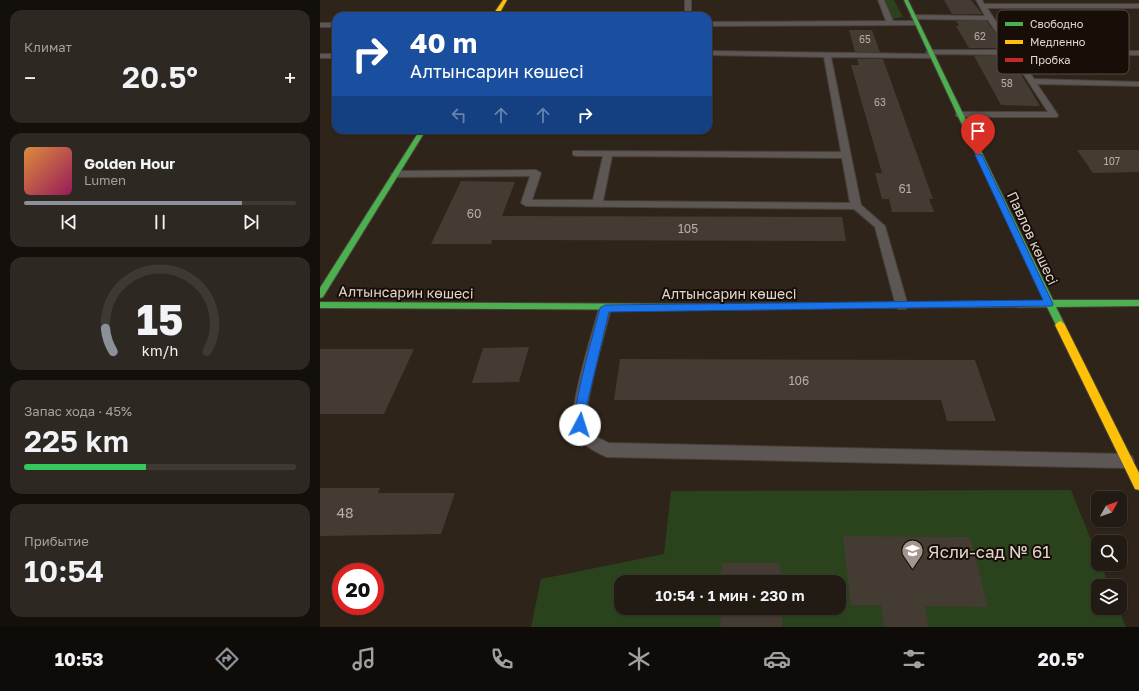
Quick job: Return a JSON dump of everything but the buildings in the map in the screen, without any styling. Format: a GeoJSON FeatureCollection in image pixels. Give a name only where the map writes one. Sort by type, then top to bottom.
{"type":"FeatureCollection","features":[{"type":"Feature","properties":{"kind":"street"},"geometry":{"type":"LineString","coordinates":[[498,12],[505,0]]}},
{"type":"Feature","properties":{"kind":"street","name":"Павлов көшесі"},"geometry":{"type":"LineString","coordinates":[[906,0],[1049,304],[1139,485]]}},
{"type":"Feature","properties":{"kind":"street"},"geometry":{"type":"LineString","coordinates":[[320,294],[421,134]]}},
{"type":"Feature","properties":{"kind":"street","name":"Алтынсарин көшесі"},"geometry":{"type":"LineString","coordinates":[[320,305],[605,308],[1139,303]]}},
{"type":"Feature","properties":{"kind":"lane"},"geometry":{"type":"LineString","coordinates":[[688,0],[688,12]]}},
{"type":"Feature","properties":{"kind":"lane"},"geometry":{"type":"LineString","coordinates":[[881,0],[890,22]]}},
{"type":"Feature","properties":{"kind":"lane"},"geometry":{"type":"LineString","coordinates":[[981,3],[1139,6]]}},
{"type":"Feature","properties":{"kind":"lane"},"geometry":{"type":"LineString","coordinates":[[981,3],[997,28]]}},
{"type":"Feature","properties":{"kind":"lane"},"geometry":{"type":"LineString","coordinates":[[712,24],[890,22],[990,18]]}},
{"type":"Feature","properties":{"kind":"lane"},"geometry":{"type":"LineString","coordinates":[[320,25],[332,25]]}},
{"type":"Feature","properties":{"kind":"lane"},"geometry":{"type":"LineString","coordinates":[[712,53],[827,55],[997,52]]}},
{"type":"Feature","properties":{"kind":"lane"},"geometry":{"type":"LineString","coordinates":[[1129,54],[1139,54]]}},
{"type":"Feature","properties":{"kind":"lane"},"geometry":{"type":"LineString","coordinates":[[827,55],[856,206],[880,226],[902,306]]}},
{"type":"Feature","properties":{"kind":"lane"},"geometry":{"type":"LineString","coordinates":[[320,56],[332,56]]}},
{"type":"Feature","properties":{"kind":"lane"},"geometry":{"type":"LineString","coordinates":[[959,114],[1054,115],[1027,74]]}},
{"type":"Feature","properties":{"kind":"lane"},"geometry":{"type":"LineString","coordinates":[[1032,81],[1139,84]]}},
{"type":"Feature","properties":{"kind":"lane"},"geometry":{"type":"LineString","coordinates":[[576,154],[846,155]]}},
{"type":"Feature","properties":{"kind":"lane"},"geometry":{"type":"LineString","coordinates":[[597,204],[608,154]]}},
{"type":"Feature","properties":{"kind":"lane"},"geometry":{"type":"LineString","coordinates":[[396,174],[536,173],[526,203],[856,206]]}},
{"type":"Feature","properties":{"kind":"lane"},"geometry":{"type":"LineString","coordinates":[[605,308],[582,404],[580,425],[586,438],[606,450],[1127,461]]}},
{"type":"Feature","properties":{"kind":"green space"},"geometry":{"type":"Polygon","coordinates":[[[885,0],[894,0],[903,17],[892,19],[885,0]]]}},
{"type":"Feature","properties":{"kind":"green space"},"geometry":{"type":"Polygon","coordinates":[[[1071,490],[1091,540],[1091,571],[1104,571],[1106,579],[1091,579],[1091,615],[1121,615],[1126,627],[531,627],[541,579],[664,554],[671,491],[1071,490]]]}},
{"type":"Feature","properties":{"kind":"traffic: fast"},"geometry":{"type":"LineString","coordinates":[[906,0],[1060,325]]}},
{"type":"Feature","properties":{"kind":"traffic: fast"},"geometry":{"type":"LineString","coordinates":[[320,295],[421,134]]}},
{"type":"Feature","properties":{"kind":"traffic: fast"},"geometry":{"type":"LineString","coordinates":[[812,306],[1139,303]]}},
{"type":"Feature","properties":{"kind":"traffic: fast"},"geometry":{"type":"LineString","coordinates":[[320,305],[698,307]]}},
{"type":"Feature","properties":{"kind":"traffic: slow"},"geometry":{"type":"LineString","coordinates":[[498,12],[505,0]]}},
{"type":"Feature","properties":{"kind":"traffic: slow"},"geometry":{"type":"LineString","coordinates":[[1060,325],[1139,485]]}},
{"type":"Feature","properties":{"kind":"traffic: jam"},"geometry":{"type":"LineString","coordinates":[[698,307],[812,306]]}},
{"type":"Feature","properties":{"kind":"place","name":"Ясли-сад № 61"},"geometry":{"type":"Point","coordinates":[913,570]}},
{"type":"Feature","properties":{"kind":"route"},"geometry":{"type":"LineString","coordinates":[[580,425],[582,404],[605,308],[1049,304],[978,155]]}}]}
